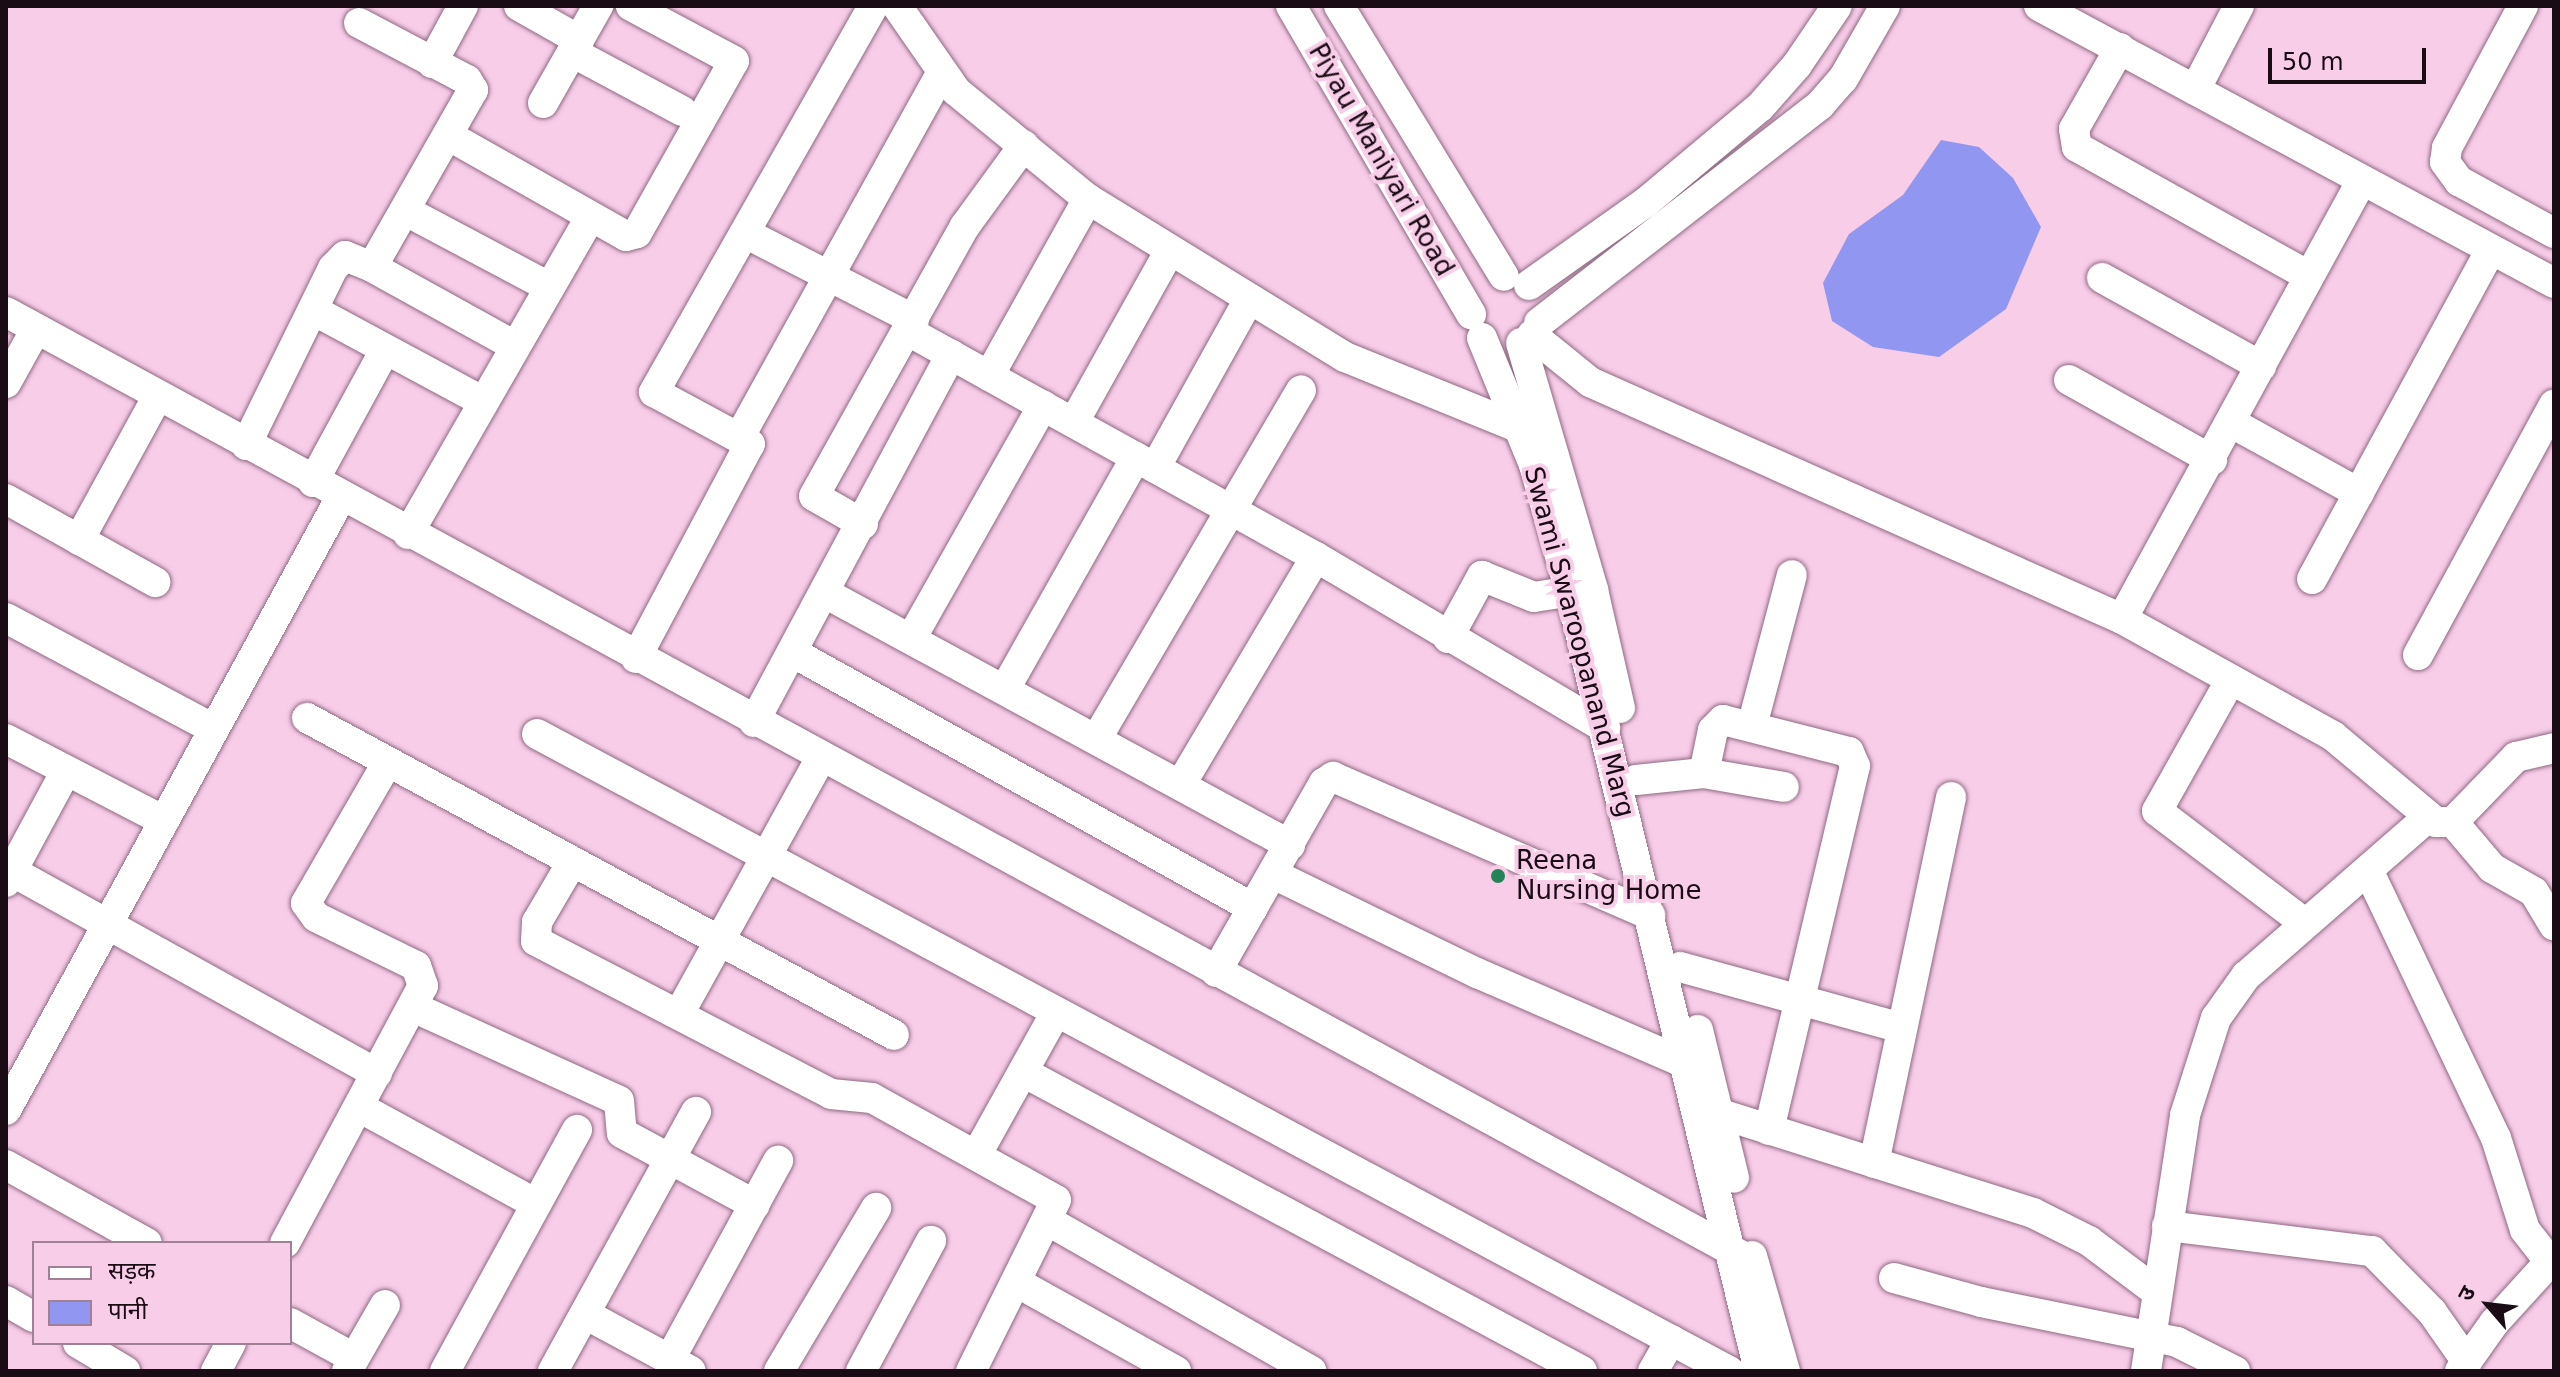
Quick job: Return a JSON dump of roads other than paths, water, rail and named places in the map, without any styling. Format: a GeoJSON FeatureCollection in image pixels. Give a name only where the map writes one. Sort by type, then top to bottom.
{"type":"FeatureCollection","features":[{"type":"Feature","properties":{"kind":"street"},"geometry":{"type":"LineString","coordinates":[[432,63],[463,6]]}},
{"type":"Feature","properties":{"kind":"street"},"geometry":{"type":"LineString","coordinates":[[519,6],[576,46],[682,111]]}},
{"type":"Feature","properties":{"kind":"street"},"geometry":{"type":"LineString","coordinates":[[543,103],[598,6]]}},
{"type":"Feature","properties":{"kind":"street"},"geometry":{"type":"LineString","coordinates":[[451,137],[626,236],[637,233],[733,68],[729,56],[631,6]]}},
{"type":"Feature","properties":{"kind":"street"},"geometry":{"type":"LineString","coordinates":[[636,658],[750,444],[654,392],[873,6]]}},
{"type":"Feature","properties":{"kind":"street"},"geometry":{"type":"LineString","coordinates":[[897,6],[941,74],[1088,199],[1363,366],[1520,428]]}},
{"type":"Feature","properties":{"kind":"street","name":"Piyau Maniyari Road"},"geometry":{"type":"LineString","coordinates":[[1291,6],[1476,326]]}},
{"type":"Feature","properties":{"kind":"street","name":"Piyau Maniyari Road"},"geometry":{"type":"LineString","coordinates":[[1339,6],[1516,280]]}},
{"type":"Feature","properties":{"kind":"street"},"geometry":{"type":"LineString","coordinates":[[1837,6],[1797,65],[1760,107],[1645,203],[1516,280],[1479,288],[1476,326],[1494,345],[1531,334],[1820,105],[1843,79],[1885,6]]}},
{"type":"Feature","properties":{"kind":"street"},"geometry":{"type":"LineString","coordinates":[[2039,6],[2554,283]]}},
{"type":"Feature","properties":{"kind":"street"},"geometry":{"type":"LineString","coordinates":[[2195,90],[2239,6]]}},
{"type":"Feature","properties":{"kind":"street"},"geometry":{"type":"LineString","coordinates":[[2523,6],[2447,148],[2445,162],[2459,181],[2554,233]]}},
{"type":"Feature","properties":{"kind":"street"},"geometry":{"type":"LineString","coordinates":[[359,23],[473,84],[451,137],[372,267]]}},
{"type":"Feature","properties":{"kind":"street"},"geometry":{"type":"LineString","coordinates":[[2120,48],[2074,129],[2077,147],[2309,276]]}},
{"type":"Feature","properties":{"kind":"street"},"geometry":{"type":"LineString","coordinates":[[739,438],[941,74]]}},
{"type":"Feature","properties":{"kind":"street"},"geometry":{"type":"LineString","coordinates":[[863,524],[814,496],[965,226],[1024,145]]}},
{"type":"Feature","properties":{"kind":"street"},"geometry":{"type":"LineString","coordinates":[[2122,619],[2212,460],[2362,180]]}},
{"type":"Feature","properties":{"kind":"street"},"geometry":{"type":"LineString","coordinates":[[989,376],[1088,199]]}},
{"type":"Feature","properties":{"kind":"street"},"geometry":{"type":"LineString","coordinates":[[406,211],[549,287]]}},
{"type":"Feature","properties":{"kind":"street"},"geometry":{"type":"LineString","coordinates":[[408,534],[590,217]]}},
{"type":"Feature","properties":{"kind":"street"},"geometry":{"type":"LineString","coordinates":[[745,233],[831,276],[911,325],[951,355],[1316,557],[1448,638],[1605,728]]}},
{"type":"Feature","properties":{"kind":"street"},"geometry":{"type":"LineString","coordinates":[[2312,579],[2491,249]]}},
{"type":"Feature","properties":{"kind":"street"},"geometry":{"type":"LineString","coordinates":[[1074,422],[1170,250]]}},
{"type":"Feature","properties":{"kind":"street"},"geometry":{"type":"LineString","coordinates":[[246,445],[339,260],[353,257],[515,346]]}},
{"type":"Feature","properties":{"kind":"street"},"geometry":{"type":"LineString","coordinates":[[2102,278],[2261,366]]}},
{"type":"Feature","properties":{"kind":"street"},"geometry":{"type":"LineString","coordinates":[[1516,280],[1538,296],[1531,334]]}},
{"type":"Feature","properties":{"kind":"street"},"geometry":{"type":"LineString","coordinates":[[1006,687],[1249,299]]}},
{"type":"Feature","properties":{"kind":"street"},"geometry":{"type":"LineString","coordinates":[[313,310],[484,402]]}},
{"type":"Feature","properties":{"kind":"street"},"geometry":{"type":"LineString","coordinates":[[6,312],[636,658],[1742,1256]]}},
{"type":"Feature","properties":{"kind":"street","name":"Swami Swaroopanand Marg"},"geometry":{"type":"LineString","coordinates":[[1476,326],[1520,428],[1570,591],[1685,1063],[1742,1256],[1785,1371]]}},
{"type":"Feature","properties":{"kind":"street"},"geometry":{"type":"LineString","coordinates":[[6,383],[36,329]]}},
{"type":"Feature","properties":{"kind":"street"},"geometry":{"type":"LineString","coordinates":[[1531,334],[1590,382],[2122,619],[2333,736],[2440,820],[2492,868],[2544,885],[2554,925]]}},
{"type":"Feature","properties":{"kind":"street","name":"Swami Swaroopanand Marg"},"geometry":{"type":"LineString","coordinates":[[1531,334],[1680,967],[1721,1114],[1759,1371]]}},
{"type":"Feature","properties":{"kind":"street"},"geometry":{"type":"LineString","coordinates":[[313,482],[385,350]]}},
{"type":"Feature","properties":{"kind":"street"},"geometry":{"type":"LineString","coordinates":[[754,722],[951,355]]}},
{"type":"Feature","properties":{"kind":"street"},"geometry":{"type":"LineString","coordinates":[[2069,380],[2212,460]]}},
{"type":"Feature","properties":{"kind":"street"},"geometry":{"type":"LineString","coordinates":[[1097,738],[1301,390]]}},
{"type":"Feature","properties":{"kind":"street"},"geometry":{"type":"LineString","coordinates":[[79,540],[158,396]]}},
{"type":"Feature","properties":{"kind":"street"},"geometry":{"type":"LineString","coordinates":[[912,637],[1043,405]]}},
{"type":"Feature","properties":{"kind":"street"},"geometry":{"type":"LineString","coordinates":[[2418,655],[2554,405]]}},
{"type":"Feature","properties":{"kind":"street"},"geometry":{"type":"LineString","coordinates":[[2232,423],[2359,493]]}},
{"type":"Feature","properties":{"kind":"street"},"geometry":{"type":"LineString","coordinates":[[6,1110],[341,497]]}},
{"type":"Feature","properties":{"kind":"street"},"geometry":{"type":"LineString","coordinates":[[6,499],[155,582]]}},
{"type":"Feature","properties":{"kind":"street"},"geometry":{"type":"LineString","coordinates":[[1181,784],[1316,557]]}},
{"type":"Feature","properties":{"kind":"street"},"geometry":{"type":"LineString","coordinates":[[1752,726],[1792,575]]}},
{"type":"Feature","properties":{"kind":"street"},"geometry":{"type":"LineString","coordinates":[[1448,638],[1482,576],[1534,597],[1570,591]]}},
{"type":"Feature","properties":{"kind":"street"},"geometry":{"type":"LineString","coordinates":[[825,593],[1006,687],[1290,845]]}},
{"type":"Feature","properties":{"kind":"street"},"geometry":{"type":"LineString","coordinates":[[6,618],[214,729]]}},
{"type":"Feature","properties":{"kind":"street"},"geometry":{"type":"LineString","coordinates":[[792,652],[1253,908]]}},
{"type":"Feature","properties":{"kind":"street"},"geometry":{"type":"LineString","coordinates":[[2230,681],[2157,811],[2303,922]]}},
{"type":"Feature","properties":{"kind":"street"},"geometry":{"type":"LineString","coordinates":[[307,718],[719,944],[894,1035]]}},
{"type":"Feature","properties":{"kind":"street"},"geometry":{"type":"LineString","coordinates":[[1704,773],[1716,724],[1723,720],[1849,752],[1855,766],[1769,1130]]}},
{"type":"Feature","properties":{"kind":"street"},"geometry":{"type":"LineString","coordinates":[[537,734],[1729,1371]]}},
{"type":"Feature","properties":{"kind":"street"},"geometry":{"type":"LineString","coordinates":[[6,739],[164,821]]}},
{"type":"Feature","properties":{"kind":"street"},"geometry":{"type":"LineString","coordinates":[[2146,1371],[2149,1335],[2192,1082],[2216,1018],[2246,976],[2303,922],[2440,820],[2508,763],[2554,748]]}},
{"type":"Feature","properties":{"kind":"street"},"geometry":{"type":"LineString","coordinates":[[680,1012],[821,758]]}},
{"type":"Feature","properties":{"kind":"street"},"geometry":{"type":"LineString","coordinates":[[286,1241],[423,986],[421,971],[316,917],[306,903],[387,763]]}},
{"type":"Feature","properties":{"kind":"street"},"geometry":{"type":"LineString","coordinates":[[66,771],[8,874],[109,922],[377,1074]]}},
{"type":"Feature","properties":{"kind":"street"},"geometry":{"type":"LineString","coordinates":[[1636,780],[1704,773],[1784,787]]}},
{"type":"Feature","properties":{"kind":"street"},"geometry":{"type":"LineString","coordinates":[[1216,972],[1324,783],[1341,777],[1650,915]]}},
{"type":"Feature","properties":{"kind":"street"},"geometry":{"type":"LineString","coordinates":[[1874,1163],[1951,797]]}},
{"type":"Feature","properties":{"kind":"street"},"geometry":{"type":"LineString","coordinates":[[571,864],[537,922],[536,941],[680,1012],[831,1094],[872,1098],[1056,1200],[1050,1222],[971,1371]]}},
{"type":"Feature","properties":{"kind":"street"},"geometry":{"type":"LineString","coordinates":[[2167,1226],[2372,1251],[2432,1312],[2464,1366],[2494,1323],[2552,1259],[2525,1230],[2496,1138],[2369,872]]}},
{"type":"Feature","properties":{"kind":"street"},"geometry":{"type":"LineString","coordinates":[[1273,874],[1477,973],[1685,1063]]}},
{"type":"Feature","properties":{"kind":"street"},"geometry":{"type":"LineString","coordinates":[[1680,967],[1902,1028]]}},
{"type":"Feature","properties":{"kind":"street"},"geometry":{"type":"LineString","coordinates":[[413,1007],[619,1101],[622,1133],[669,1162],[755,1205]]}},
{"type":"Feature","properties":{"kind":"street"},"geometry":{"type":"LineString","coordinates":[[977,1154],[1056,1012]]}},
{"type":"Feature","properties":{"kind":"street"},"geometry":{"type":"LineString","coordinates":[[1023,1072],[1582,1371]]}},
{"type":"Feature","properties":{"kind":"street"},"geometry":{"type":"LineString","coordinates":[[359,1107],[536,1204]]}},
{"type":"Feature","properties":{"kind":"street"},"geometry":{"type":"LineString","coordinates":[[553,1371],[696,1112]]}},
{"type":"Feature","properties":{"kind":"street"},"geometry":{"type":"LineString","coordinates":[[1721,1114],[2053,1221],[2157,1292]]}},
{"type":"Feature","properties":{"kind":"street"},"geometry":{"type":"LineString","coordinates":[[445,1371],[577,1130]]}},
{"type":"Feature","properties":{"kind":"street"},"geometry":{"type":"LineString","coordinates":[[585,1314],[680,1365],[778,1161]]}},
{"type":"Feature","properties":{"kind":"street"},"geometry":{"type":"LineString","coordinates":[[6,1165],[143,1241]]}},
{"type":"Feature","properties":{"kind":"street"},"geometry":{"type":"LineString","coordinates":[[779,1371],[876,1208]]}},
{"type":"Feature","properties":{"kind":"street"},"geometry":{"type":"LineString","coordinates":[[1050,1222],[1311,1371]]}},
{"type":"Feature","properties":{"kind":"street"},"geometry":{"type":"LineString","coordinates":[[861,1371],[931,1241]]}},
{"type":"Feature","properties":{"kind":"street"},"geometry":{"type":"LineString","coordinates":[[1894,1278],[1981,1302],[2149,1335],[2201,1351],[2235,1371]]}},
{"type":"Feature","properties":{"kind":"street"},"geometry":{"type":"LineString","coordinates":[[1018,1283],[1167,1369]]}},
{"type":"Feature","properties":{"kind":"street"},"geometry":{"type":"LineString","coordinates":[[6,1301],[32,1316]]}},
{"type":"Feature","properties":{"kind":"street"},"geometry":{"type":"LineString","coordinates":[[292,1324],[350,1364],[385,1305]]}},
{"type":"Feature","properties":{"kind":"street"},"geometry":{"type":"LineString","coordinates":[[1653,1371],[1671,1340]]}},
{"type":"Feature","properties":{"kind":"street"},"geometry":{"type":"LineString","coordinates":[[81,1345],[125,1371]]}},
{"type":"Feature","properties":{"kind":"street"},"geometry":{"type":"LineString","coordinates":[[216,1371],[230,1345]]}},
{"type":"Feature","properties":{"kind":"water"},"geometry":{"type":"Polygon","coordinates":[[[1941,140],[1979,147],[2013,178],[2041,227],[2006,309],[1939,357],[1873,347],[1832,321],[1823,283],[1849,234],[1903,195],[1941,140]]]}},
{"type":"Feature","properties":{"kind":"place","name":"Reena Nursing Home"},"geometry":{"type":"Point","coordinates":[1498,876]}}]}
